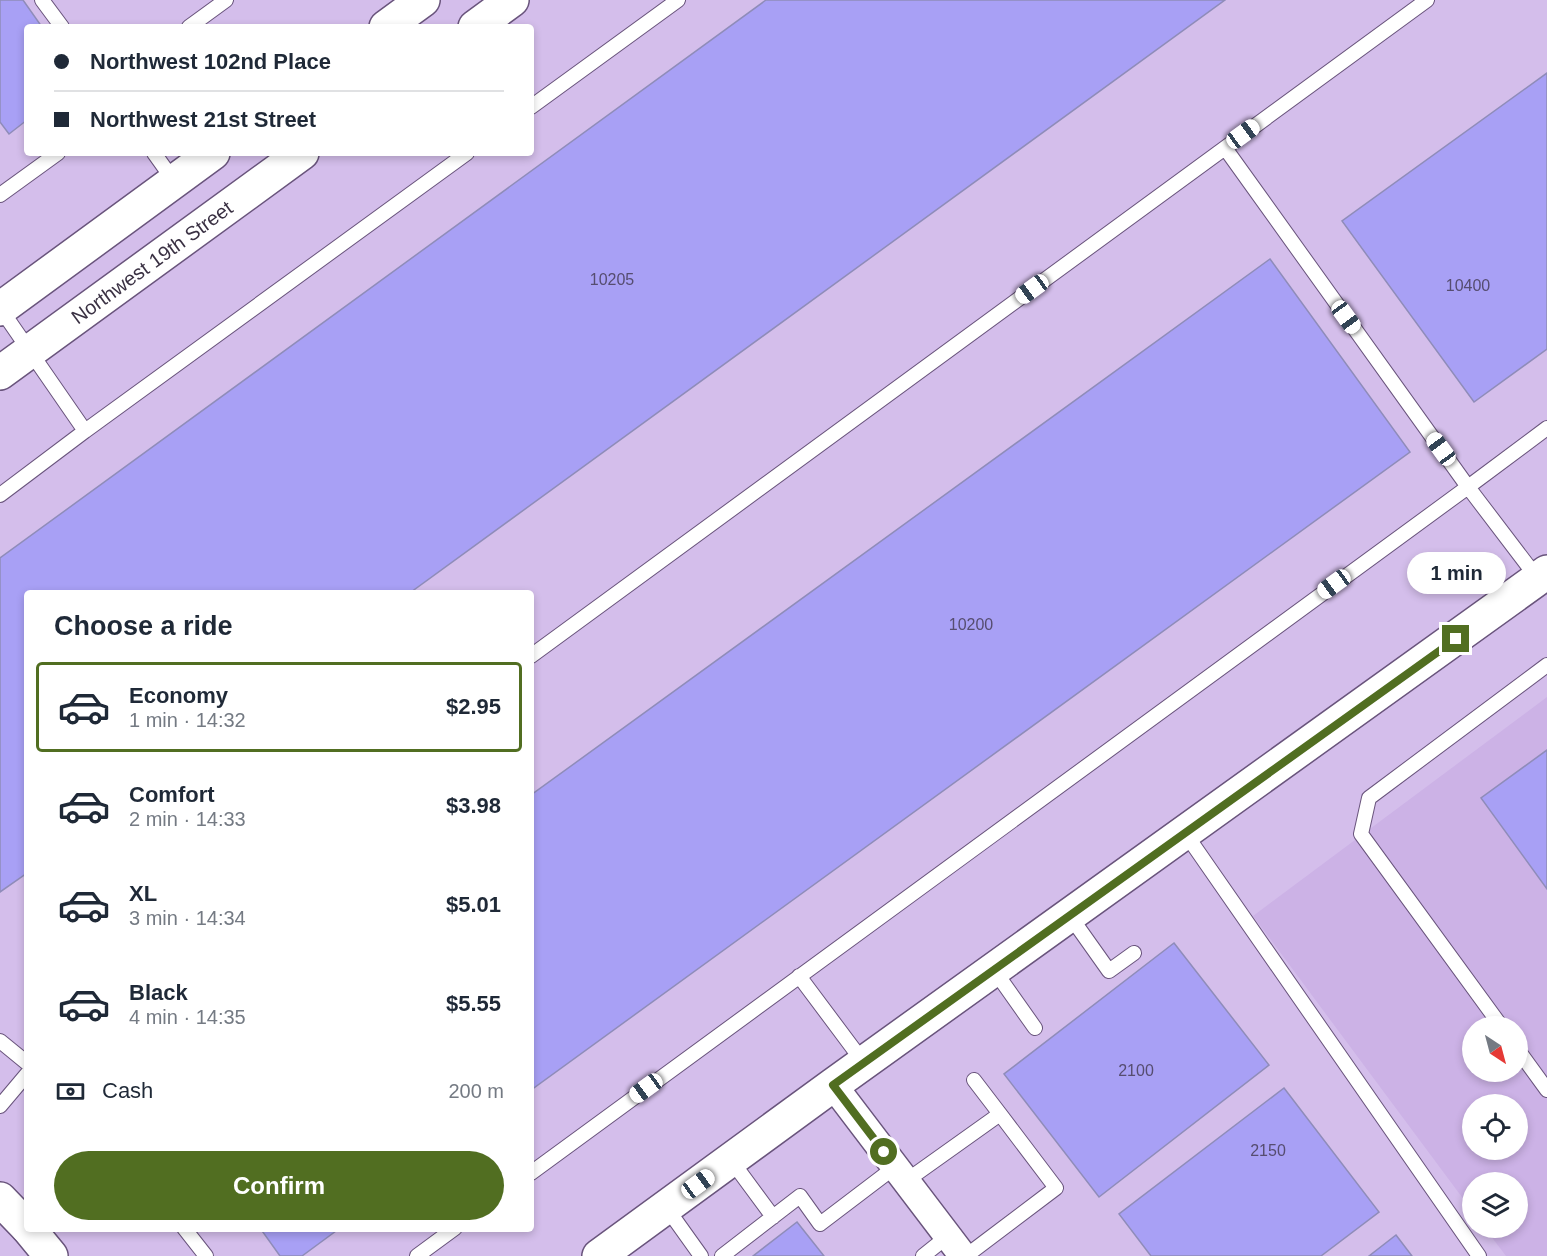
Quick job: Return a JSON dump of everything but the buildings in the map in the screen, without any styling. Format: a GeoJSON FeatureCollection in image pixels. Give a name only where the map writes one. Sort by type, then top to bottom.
{"type":"FeatureCollection","features":[{"type":"Feature","properties":{"kind":"street"},"geometry":{"type":"LineString","coordinates":[[390,24],[423,0]]}},
{"type":"Feature","properties":{"kind":"street"},"geometry":{"type":"LineString","coordinates":[[479,24],[512,0]]}},
{"type":"Feature","properties":{"kind":"street"},"geometry":{"type":"LineString","coordinates":[[0,309],[209,156]]}},
{"type":"Feature","properties":{"kind":"street","name":"Northwest 19th Street"},"geometry":{"type":"LineString","coordinates":[[0,373],[298,156]]}},
{"type":"Feature","properties":{"kind":"street"},"geometry":{"type":"LineString","coordinates":[[599,1256],[833,1085],[1543,576]]}},
{"type":"Feature","properties":{"kind":"street"},"geometry":{"type":"LineString","coordinates":[[833,1085],[959,1249]]}},
{"type":"Feature","properties":{"kind":"street"},"geometry":{"type":"LineString","coordinates":[[0,1199],[24,1225]]}},
{"type":"Feature","properties":{"kind":"street"},"geometry":{"type":"LineString","coordinates":[[30,1232],[51,1256]]}},
{"type":"Feature","properties":{"kind":"lane"},"geometry":{"type":"LineString","coordinates":[[42,0],[60,24]]}},
{"type":"Feature","properties":{"kind":"lane"},"geometry":{"type":"LineString","coordinates":[[193,24],[226,0]]}},
{"type":"Feature","properties":{"kind":"lane"},"geometry":{"type":"LineString","coordinates":[[534,654],[1427,0]]}},
{"type":"Feature","properties":{"kind":"lane"},"geometry":{"type":"LineString","coordinates":[[534,105],[671,2]]}},
{"type":"Feature","properties":{"kind":"lane"},"geometry":{"type":"LineString","coordinates":[[1225,148],[1468,486],[1543,576]]}},
{"type":"Feature","properties":{"kind":"lane"},"geometry":{"type":"LineString","coordinates":[[0,195],[54,156]]}},
{"type":"Feature","properties":{"kind":"lane"},"geometry":{"type":"LineString","coordinates":[[155,156],[174,181]]}},
{"type":"Feature","properties":{"kind":"lane"},"geometry":{"type":"LineString","coordinates":[[0,495],[463,156]]}},
{"type":"Feature","properties":{"kind":"lane"},"geometry":{"type":"LineString","coordinates":[[0,309],[85,431]]}},
{"type":"Feature","properties":{"kind":"lane"},"geometry":{"type":"LineString","coordinates":[[534,1171],[1547,428]]}},
{"type":"Feature","properties":{"kind":"lane"},"geometry":{"type":"LineString","coordinates":[[1494,1016],[1361,834],[1369,798],[1547,665]]}},
{"type":"Feature","properties":{"kind":"lane"},"geometry":{"type":"LineString","coordinates":[[1185,833],[1479,1256]]}},
{"type":"Feature","properties":{"kind":"lane"},"geometry":{"type":"LineString","coordinates":[[1070,916],[1109,971],[1134,953]]}},
{"type":"Feature","properties":{"kind":"lane"},"geometry":{"type":"LineString","coordinates":[[994,970],[1035,1028]]}},
{"type":"Feature","properties":{"kind":"lane"},"geometry":{"type":"LineString","coordinates":[[799,976],[864,1063]]}},
{"type":"Feature","properties":{"kind":"lane"},"geometry":{"type":"LineString","coordinates":[[0,1041],[24,1061]]}},
{"type":"Feature","properties":{"kind":"lane"},"geometry":{"type":"LineString","coordinates":[[1528,1064],[1547,1090]]}},
{"type":"Feature","properties":{"kind":"lane"},"geometry":{"type":"LineString","coordinates":[[0,1106],[24,1078]]}},
{"type":"Feature","properties":{"kind":"lane"},"geometry":{"type":"LineString","coordinates":[[923,1256],[959,1249],[1056,1188],[974,1080]]}},
{"type":"Feature","properties":{"kind":"lane"},"geometry":{"type":"LineString","coordinates":[[722,1256],[800,1196],[820,1224],[1000,1114]]}},
{"type":"Feature","properties":{"kind":"lane"},"geometry":{"type":"LineString","coordinates":[[730,1160],[773,1217]]}},
{"type":"Feature","properties":{"kind":"lane"},"geometry":{"type":"LineString","coordinates":[[666,1208],[701,1256]]}},
{"type":"Feature","properties":{"kind":"lane"},"geometry":{"type":"LineString","coordinates":[[187,1232],[206,1256]]}},
{"type":"Feature","properties":{"kind":"lane"},"geometry":{"type":"LineString","coordinates":[[417,1256],[450,1232]]}},
{"type":"Feature","properties":{"kind":"shaded area"},"geometry":{"type":"Polygon","coordinates":[[[1547,697],[1547,1256],[1506,1256],[1492,1238],[1528,1238],[1528,1172],[1462,1172],[1462,1197],[1253,916],[1547,697]]]}},
{"type":"Feature","properties":{"kind":"route"},"geometry":{"type":"LineString","coordinates":[[884,1152],[833,1085],[1456,639]]}}]}
